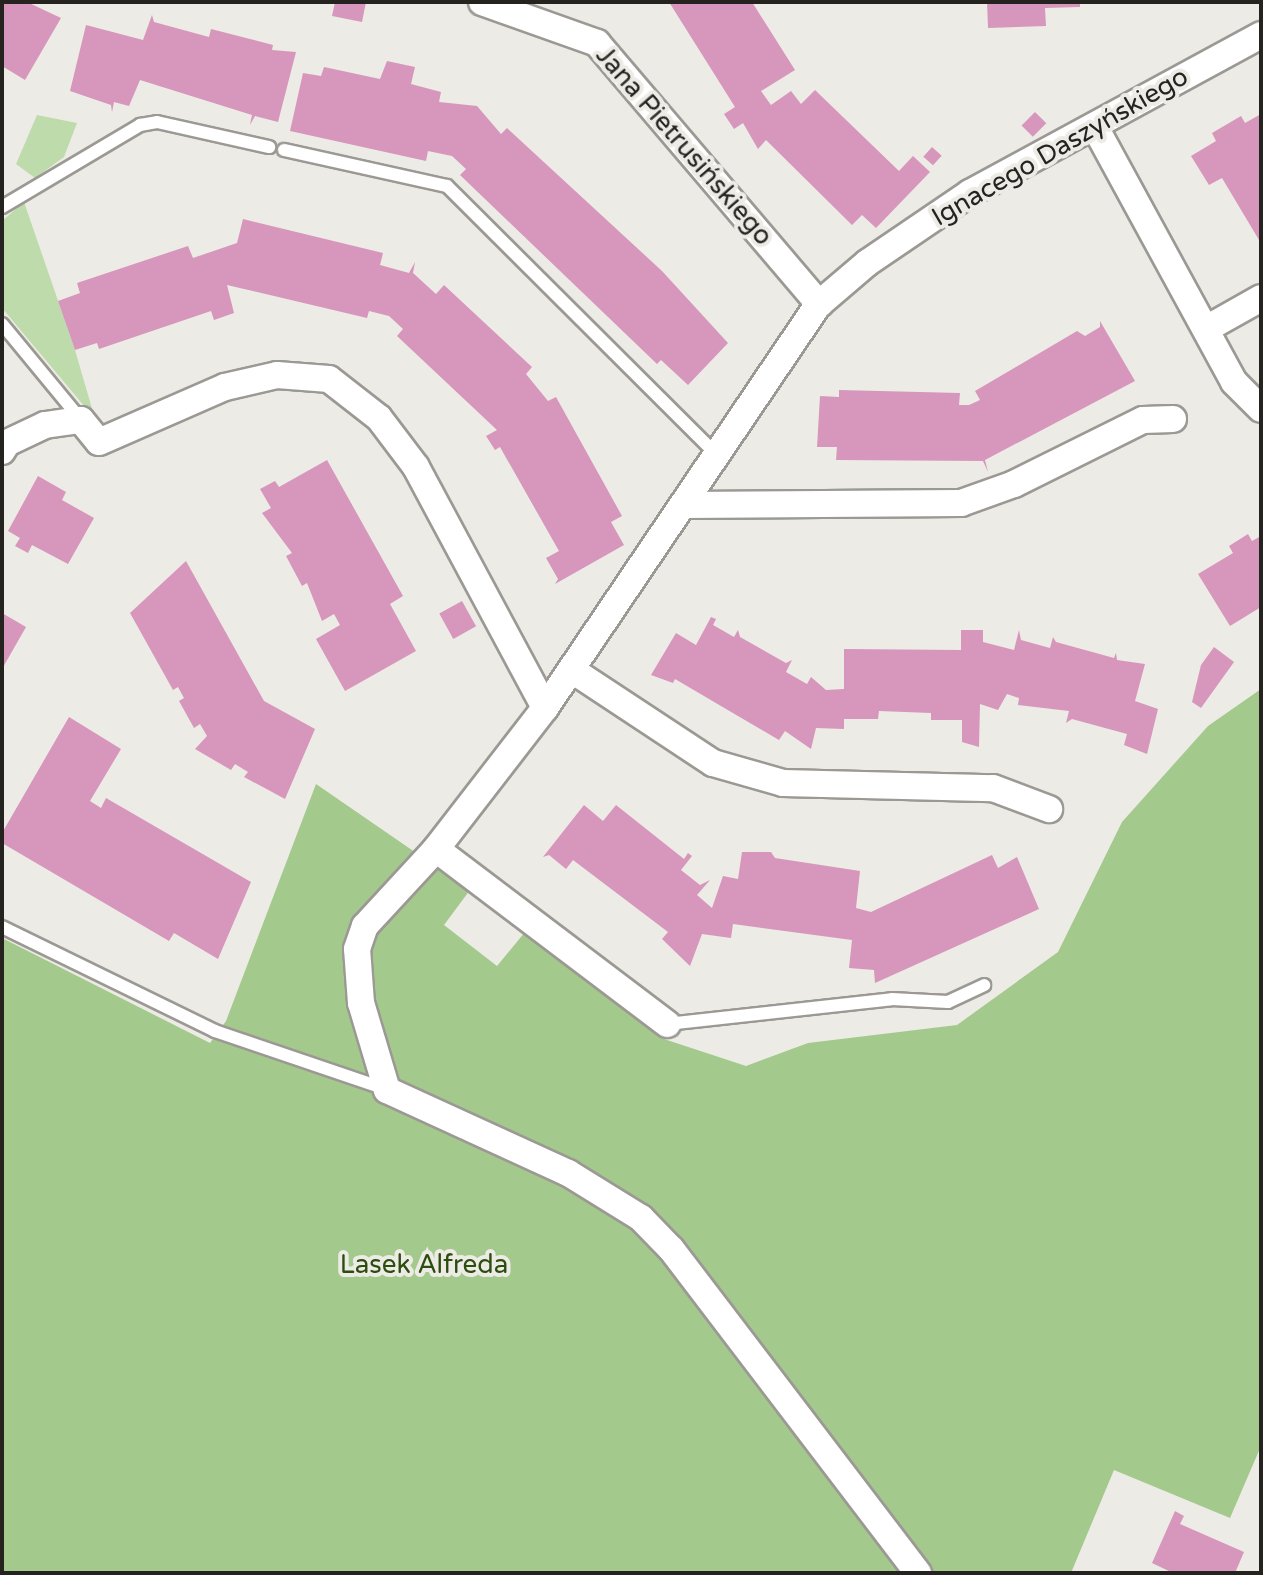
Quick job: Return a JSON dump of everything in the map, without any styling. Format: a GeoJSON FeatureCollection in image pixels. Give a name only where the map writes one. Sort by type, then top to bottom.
{"type":"FeatureCollection","features":[{"type":"Feature","properties":{"kind":"street","name":"Jana Pietrusińskiego"},"geometry":{"type":"LineString","coordinates":[[482,2],[597,43],[819,304]]}},
{"type":"Feature","properties":{"kind":"street","name":"Ignacego Daszyńskiego"},"geometry":{"type":"LineString","coordinates":[[387,1090],[361,1003],[357,949],[365,926],[436,849],[545,708],[819,304],[867,263],[970,193],[1261,35]]}},
{"type":"Feature","properties":{"kind":"street"},"geometry":{"type":"LineString","coordinates":[[1095,127],[1234,382],[1261,409]]}},
{"type":"Feature","properties":{"kind":"street"},"geometry":{"type":"LineString","coordinates":[[1206,329],[1261,298]]}},
{"type":"Feature","properties":{"kind":"street"},"geometry":{"type":"LineString","coordinates":[[2,451],[7,443],[45,425],[81,420],[99,442],[225,387],[277,375],[329,379],[379,418],[416,467],[545,708]]}},
{"type":"Feature","properties":{"kind":"street"},"geometry":{"type":"LineString","coordinates":[[685,505],[961,503],[1014,484],[1143,420],[1173,419]]}},
{"type":"Feature","properties":{"kind":"street"},"geometry":{"type":"LineString","coordinates":[[572,670],[727,767],[783,783],[993,788],[1049,809]]}},
{"type":"Feature","properties":{"kind":"street"},"geometry":{"type":"LineString","coordinates":[[436,849],[667,1024]]}},
{"type":"Feature","properties":{"kind":"street"},"geometry":{"type":"LineString","coordinates":[[387,1090],[568,1173],[641,1218],[671,1249],[918,1573]]}},
{"type":"Feature","properties":{"kind":"lane"},"geometry":{"type":"LineString","coordinates":[[2,207],[140,125],[157,122],[269,147]]}},
{"type":"Feature","properties":{"kind":"lane"},"geometry":{"type":"LineString","coordinates":[[284,150],[447,186],[718,456]]}},
{"type":"Feature","properties":{"kind":"lane"},"geometry":{"type":"LineString","coordinates":[[2,324],[81,420]]}},
{"type":"Feature","properties":{"kind":"lane"},"geometry":{"type":"LineString","coordinates":[[2,927],[215,1031],[387,1090]]}},
{"type":"Feature","properties":{"kind":"lane"},"geometry":{"type":"LineString","coordinates":[[667,1024],[892,999],[948,1002],[984,985]]}},
{"type":"Feature","properties":{"kind":"green space"},"geometry":{"type":"Polygon","coordinates":[[[37,115],[77,123],[64,157],[35,178],[16,164],[37,115]]]}},
{"type":"Feature","properties":{"kind":"green space"},"geometry":{"type":"Polygon","coordinates":[[[24,202],[75,350],[95,419],[2,308],[2,221],[24,202]]]}},
{"type":"Feature","properties":{"kind":"green space","name":"Lasek Alfreda"},"geometry":{"type":"Polygon","coordinates":[[[1261,689],[1261,1446],[1230,1518],[1114,1470],[1071,1573],[2,1573],[2,938],[210,1043],[226,1021],[316,784],[470,890],[444,925],[497,966],[525,932],[664,1039],[746,1066],[808,1043],[957,1025],[1058,952],[1122,822],[1208,726],[1261,689]]]}},
{"type":"Feature","properties":{"kind":"building"},"geometry":{"type":"Polygon","coordinates":[[[2,2],[27,2],[61,18],[25,80],[2,66],[2,2]]]}},
{"type":"Feature","properties":{"kind":"building"},"geometry":{"type":"Polygon","coordinates":[[[335,2],[366,2],[362,22],[332,16],[335,2]]]}},
{"type":"Feature","properties":{"kind":"building"},"geometry":{"type":"Polygon","coordinates":[[[669,2],[752,2],[795,70],[761,91],[771,105],[791,91],[801,104],[815,90],[899,171],[913,156],[930,172],[876,228],[862,215],[852,225],[766,140],[758,149],[743,123],[734,129],[724,114],[735,107],[669,2]]]}},
{"type":"Feature","properties":{"kind":"building"},"geometry":{"type":"Polygon","coordinates":[[[987,2],[1080,2],[1080,7],[1045,8],[1046,26],[988,28],[987,2]]]}},
{"type":"Feature","properties":{"kind":"building"},"geometry":{"type":"Polygon","coordinates":[[[152,15],[154,22],[209,37],[211,29],[273,45],[272,50],[296,52],[278,122],[255,116],[250,125],[252,115],[140,80],[129,106],[114,102],[112,112],[111,105],[70,91],[86,25],[143,40],[152,15]]]}},
{"type":"Feature","properties":{"kind":"building"},"geometry":{"type":"Polygon","coordinates":[[[387,61],[415,67],[411,84],[441,92],[439,102],[477,106],[501,134],[507,128],[662,271],[728,343],[688,385],[661,360],[657,364],[460,175],[466,169],[452,156],[428,151],[426,161],[290,131],[303,73],[321,76],[324,67],[380,79],[387,61]]]}},
{"type":"Feature","properties":{"kind":"building"},"geometry":{"type":"Polygon","coordinates":[[[1035,112],[1046,123],[1033,137],[1022,125],[1035,112]]]}},
{"type":"Feature","properties":{"kind":"building"},"geometry":{"type":"Polygon","coordinates":[[[1261,114],[1259,240],[1222,178],[1209,185],[1191,156],[1216,141],[1212,133],[1241,116],[1245,123],[1261,114]]]}},
{"type":"Feature","properties":{"kind":"building"},"geometry":{"type":"Polygon","coordinates":[[[932,147],[942,156],[933,165],[923,157],[932,147]]]}},
{"type":"Feature","properties":{"kind":"building"},"geometry":{"type":"Polygon","coordinates":[[[243,219],[383,253],[380,265],[409,273],[415,262],[413,273],[436,294],[444,285],[532,367],[526,374],[548,401],[556,397],[622,516],[611,522],[624,545],[555,584],[558,579],[546,558],[559,551],[500,447],[495,450],[486,436],[497,430],[397,336],[403,329],[389,316],[369,311],[367,318],[227,285],[234,313],[214,320],[211,311],[99,349],[97,343],[75,350],[58,301],[80,293],[77,283],[188,246],[193,258],[237,243],[243,219]]]}},
{"type":"Feature","properties":{"kind":"building"},"geometry":{"type":"Polygon","coordinates":[[[1100,321],[1135,381],[985,460],[988,472],[983,461],[836,460],[837,447],[817,447],[820,396],[839,397],[839,390],[960,393],[959,405],[969,405],[980,400],[975,391],[1077,331],[1085,336],[1100,327],[1100,321]]]}},
{"type":"Feature","properties":{"kind":"building"},"geometry":{"type":"Polygon","coordinates":[[[327,460],[403,596],[390,604],[416,651],[345,691],[316,639],[340,625],[334,614],[322,621],[307,583],[302,586],[286,556],[292,553],[262,513],[271,508],[260,489],[275,481],[279,487],[327,460]]]}},
{"type":"Feature","properties":{"kind":"building"},"geometry":{"type":"Polygon","coordinates":[[[38,476],[66,492],[62,500],[94,518],[68,564],[32,545],[28,553],[15,546],[20,538],[8,531],[38,476]]]}},
{"type":"Feature","properties":{"kind":"building"},"geometry":{"type":"Polygon","coordinates":[[[1248,534],[1252,541],[1261,536],[1261,607],[1230,626],[1198,574],[1233,553],[1229,546],[1248,534]]]}},
{"type":"Feature","properties":{"kind":"building"},"geometry":{"type":"Polygon","coordinates":[[[186,561],[264,701],[315,729],[285,799],[244,777],[248,772],[235,764],[231,770],[195,749],[207,736],[200,724],[194,728],[179,701],[184,698],[178,687],[173,690],[130,613],[186,561]]]}},
{"type":"Feature","properties":{"kind":"building"},"geometry":{"type":"Polygon","coordinates":[[[462,601],[476,626],[453,639],[439,614],[462,601]]]}},
{"type":"Feature","properties":{"kind":"building"},"geometry":{"type":"Polygon","coordinates":[[[2,613],[26,627],[2,669],[2,613]]]}},
{"type":"Feature","properties":{"kind":"building"},"geometry":{"type":"Polygon","coordinates":[[[711,617],[716,619],[713,625],[734,637],[738,630],[740,637],[786,663],[792,660],[786,672],[807,684],[811,677],[826,690],[844,689],[844,649],[961,650],[961,630],[983,630],[983,642],[1014,650],[1019,630],[1021,640],[1050,648],[1053,637],[1056,642],[1114,658],[1116,653],[1117,660],[1145,664],[1135,701],[1158,709],[1147,754],[1124,745],[1127,734],[1072,719],[1066,723],[1069,711],[1018,705],[1019,698],[1007,694],[998,710],[980,704],[979,747],[962,742],[962,720],[931,720],[931,713],[879,711],[878,719],[844,719],[844,729],[816,728],[811,749],[785,731],[779,740],[675,679],[673,683],[651,675],[676,633],[696,645],[711,617]]]}},
{"type":"Feature","properties":{"kind":"building"},"geometry":{"type":"Polygon","coordinates":[[[1214,647],[1234,662],[1201,708],[1192,702],[1201,665],[1214,647]]]}},
{"type":"Feature","properties":{"kind":"building"},"geometry":{"type":"Polygon","coordinates":[[[69,717],[121,749],[90,801],[101,808],[106,798],[251,882],[218,959],[174,933],[169,941],[2,843],[2,833],[69,717]]]}},
{"type":"Feature","properties":{"kind":"building"},"geometry":{"type":"Polygon","coordinates":[[[584,805],[603,821],[616,805],[684,859],[688,853],[692,856],[681,870],[700,885],[710,880],[697,895],[712,908],[723,876],[738,879],[742,852],[771,852],[775,858],[860,871],[856,908],[871,912],[992,855],[998,868],[1017,857],[1039,909],[875,983],[874,970],[849,968],[852,940],[733,924],[731,938],[702,934],[690,966],[662,939],[668,932],[573,860],[566,869],[549,855],[543,857],[584,805]]]}},
{"type":"Feature","properties":{"kind":"building"},"geometry":{"type":"Polygon","coordinates":[[[1175,1511],[1184,1516],[1180,1524],[1244,1552],[1235,1573],[1173,1573],[1152,1563],[1175,1511]]]}}]}
